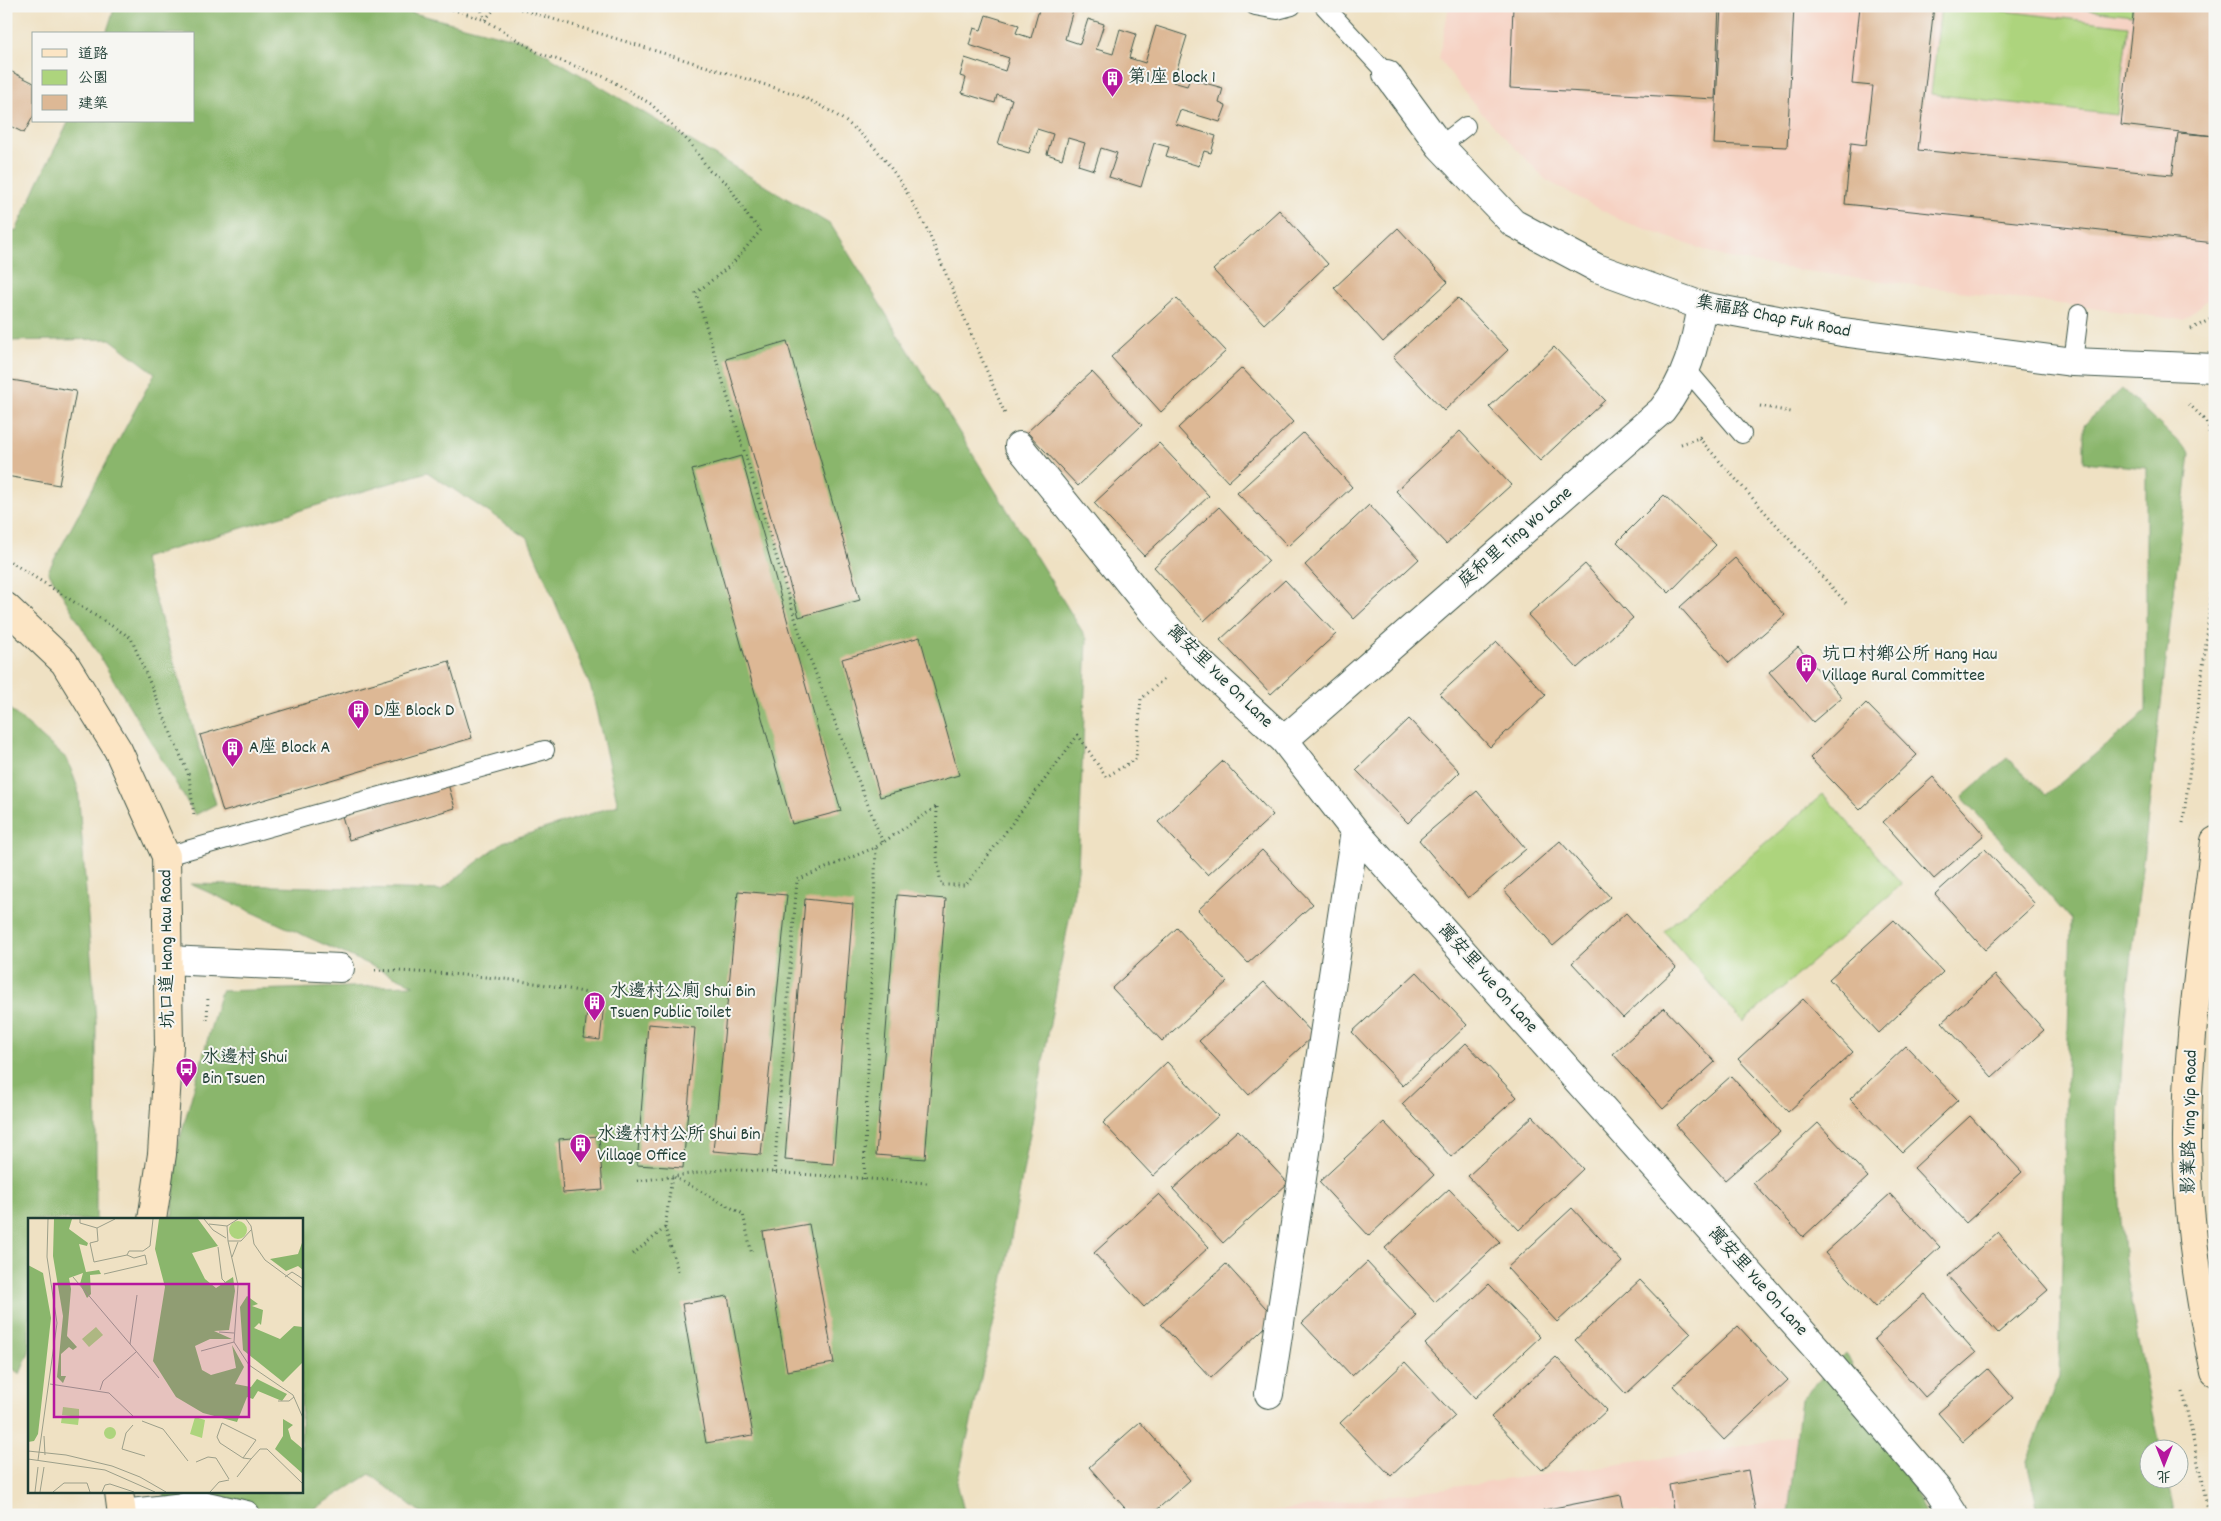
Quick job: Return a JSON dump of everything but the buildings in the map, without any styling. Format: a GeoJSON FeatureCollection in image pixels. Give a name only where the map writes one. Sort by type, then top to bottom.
{"type":"FeatureCollection","features":[{"type":"Feature","properties":{"kind":"main road","name":"坑口道 Hang Hau Road"},"geometry":{"type":"LineString","coordinates":[[6,607],[64,662],[118,750],[166,856],[169,1046],[162,1154],[152,1218]]}},
{"type":"Feature","properties":{"kind":"main road","name":"影業路 Ying Yip Road"},"geometry":{"type":"LineString","coordinates":[[2215,841],[2189,1075],[2187,1146],[2190,1216],[2198,1286],[2215,1372]]}},
{"type":"Feature","properties":{"kind":"street","name":"集福路 Chap Fuk Road"},"geometry":{"type":"LineString","coordinates":[[1387,74],[1440,146],[1513,222],[1598,268],[1702,306],[1842,332],[2073,362],[2215,368]]}},
{"type":"Feature","properties":{"kind":"street","name":"庭和里 Ting Wo Lane"},"geometry":{"type":"LineString","coordinates":[[1284,740],[1662,410],[1687,370],[1702,306]]}},
{"type":"Feature","properties":{"kind":"street","name":"寓安里 Yue On Lane"},"geometry":{"type":"LineString","coordinates":[[1019,446],[1152,612],[1191,654],[1284,740],[1355,831],[1818,1350],[1938,1490],[1954,1515]]}},
{"type":"Feature","properties":{"kind":"street"},"geometry":{"type":"LineString","coordinates":[[1269,1394],[1355,831]]}},
{"type":"Feature","properties":{"kind":"street"},"geometry":{"type":"LineString","coordinates":[[168,960],[340,968]]}},
{"type":"Feature","properties":{"kind":"street"},"geometry":{"type":"LineString","coordinates":[[121,1507],[202,1505],[246,1515]]}},
{"type":"Feature","properties":{"kind":"lane"},"geometry":{"type":"LineString","coordinates":[[1255,6],[1277,10],[1292,6]]}},
{"type":"Feature","properties":{"kind":"lane"},"geometry":{"type":"LineString","coordinates":[[1324,6],[1387,74]]}},
{"type":"Feature","properties":{"kind":"lane"},"geometry":{"type":"LineString","coordinates":[[1440,146],[1466,126]]}},
{"type":"Feature","properties":{"kind":"lane"},"geometry":{"type":"LineString","coordinates":[[2073,362],[2079,314]]}},
{"type":"Feature","properties":{"kind":"lane"},"geometry":{"type":"LineString","coordinates":[[1687,370],[1742,434]]}},
{"type":"Feature","properties":{"kind":"lane"},"geometry":{"type":"LineString","coordinates":[[166,856],[545,750]]}},
{"type":"Feature","properties":{"kind":"path"},"geometry":{"type":"LineString","coordinates":[[443,6],[484,20],[539,53],[605,77],[651,104],[690,143],[710,171],[728,184],[749,218],[761,230],[732,264],[696,293],[800,630],[883,842]]}},
{"type":"Feature","properties":{"kind":"path"},"geometry":{"type":"LineString","coordinates":[[480,6],[484,20]]}},
{"type":"Feature","properties":{"kind":"path"},"geometry":{"type":"LineString","coordinates":[[484,20],[497,6]]}},
{"type":"Feature","properties":{"kind":"path"},"geometry":{"type":"LineString","coordinates":[[511,6],[798,95],[827,108],[866,136],[885,159],[927,230],[1019,446]]}},
{"type":"Feature","properties":{"kind":"path"},"geometry":{"type":"LineString","coordinates":[[2186,330],[2194,329],[2215,317]]}},
{"type":"Feature","properties":{"kind":"path"},"geometry":{"type":"LineString","coordinates":[[2188,402],[2206,421],[2215,453]]}},
{"type":"Feature","properties":{"kind":"path"},"geometry":{"type":"LineString","coordinates":[[1754,405],[1792,412]]}},
{"type":"Feature","properties":{"kind":"path"},"geometry":{"type":"LineString","coordinates":[[1699,438],[1846,603]]}},
{"type":"Feature","properties":{"kind":"path"},"geometry":{"type":"LineString","coordinates":[[774,1173],[797,880],[876,847],[937,807],[936,850],[941,885],[966,885],[1078,735],[1106,777],[1136,759],[1141,699],[1191,654]]}},
{"type":"Feature","properties":{"kind":"path"},"geometry":{"type":"LineString","coordinates":[[864,1179],[876,847]]}},
{"type":"Feature","properties":{"kind":"path"},"geometry":{"type":"LineString","coordinates":[[340,968],[431,972],[555,986],[587,993]]}},
{"type":"Feature","properties":{"kind":"path"},"geometry":{"type":"LineString","coordinates":[[637,1181],[728,1169],[927,1183]]}},
{"type":"Feature","properties":{"kind":"path"},"geometry":{"type":"LineString","coordinates":[[672,1176],[665,1228],[678,1271]]}},
{"type":"Feature","properties":{"kind":"path"},"geometry":{"type":"LineString","coordinates":[[672,1176],[743,1214],[752,1255]]}},
{"type":"Feature","properties":{"kind":"path"},"geometry":{"type":"LineString","coordinates":[[633,1254],[665,1228]]}},
{"type":"Feature","properties":{"kind":"shaded area"},"geometry":{"type":"Polygon","coordinates":[[[1449,6],[2215,6],[2215,294],[2183,320],[1791,269],[1724,257],[1620,220],[1546,180],[1480,111],[1439,59],[1449,6]]]}},
{"type":"Feature","properties":{"kind":"shaded area"},"geometry":{"type":"Polygon","coordinates":[[[1810,1432],[1863,1515],[1249,1515],[1729,1449],[1810,1432]]]}},
{"type":"Feature","properties":{"kind":"green space"},"geometry":{"type":"Polygon","coordinates":[[[115,6],[386,6],[526,42],[831,225],[1087,639],[1078,870],[1003,1282],[957,1483],[965,1515],[424,1515],[370,1474],[305,1515],[166,1515],[163,1494],[302,1494],[302,1218],[172,1218],[177,1149],[221,991],[414,985],[190,884],[441,890],[503,842],[618,805],[591,688],[528,538],[427,472],[143,558],[216,804],[195,815],[48,571],[155,373],[110,339],[6,341],[6,226],[16,231],[68,122],[195,122],[195,32],[107,32],[115,6]]]}},
{"type":"Feature","properties":{"kind":"green space"},"geometry":{"type":"Polygon","coordinates":[[[1941,6],[1963,6],[2128,26],[2117,115],[1931,94],[1941,6]]]}},
{"type":"Feature","properties":{"kind":"green space"},"geometry":{"type":"Polygon","coordinates":[[[2058,6],[2133,6],[2132,15],[2058,6]]]}},
{"type":"Feature","properties":{"kind":"green space"},"geometry":{"type":"Polygon","coordinates":[[[2122,389],[2190,453],[2127,998],[2122,1054],[2119,1137],[2121,1221],[2127,1279],[2142,1364],[2159,1438],[2138,1438],[2138,1488],[2169,1488],[2175,1515],[2039,1515],[2027,1461],[2059,1376],[2071,920],[1962,797],[2007,758],[2046,795],[2146,712],[2146,468],[2084,462],[2084,425],[2122,389]]]}},
{"type":"Feature","properties":{"kind":"green space"},"geometry":{"type":"Polygon","coordinates":[[[6,706],[67,759],[78,788],[96,1021],[96,1218],[28,1218],[28,1354],[20,1374],[6,1364],[6,706]]]}},
{"type":"Feature","properties":{"kind":"green space"},"geometry":{"type":"Polygon","coordinates":[[[1823,794],[1902,884],[1743,1022],[1664,931],[1823,794]]]}},
{"type":"Feature","properties":{"kind":"green space"},"geometry":{"type":"Polygon","coordinates":[[[1846,1353],[1926,1515],[1788,1515],[1801,1399],[1846,1353]]]}},
{"type":"Feature","properties":{"kind":"place","name":"第1座 Block 1"},"geometry":{"type":"Point","coordinates":[1112,97]}},
{"type":"Feature","properties":{"kind":"place","name":"坑口村鄉公所 Hang Hau Village Rural Committee"},"geometry":{"type":"Point","coordinates":[1806,684]}},
{"type":"Feature","properties":{"kind":"place","name":"D座 Block D"},"geometry":{"type":"Point","coordinates":[358,730]}},
{"type":"Feature","properties":{"kind":"place","name":"A座 Block A"},"geometry":{"type":"Point","coordinates":[233,767]}},
{"type":"Feature","properties":{"kind":"place","name":"水邊村公廁 Shui Bin Tsuen Public Toilet"},"geometry":{"type":"Point","coordinates":[594,1021]}},
{"type":"Feature","properties":{"kind":"place","name":"水邊村 Shui Bin Tsuen"},"geometry":{"type":"Point","coordinates":[186,1087]}},
{"type":"Feature","properties":{"kind":"place","name":"水邊村村公所 Shui Bin Village Office"},"geometry":{"type":"Point","coordinates":[581,1164]}}]}
